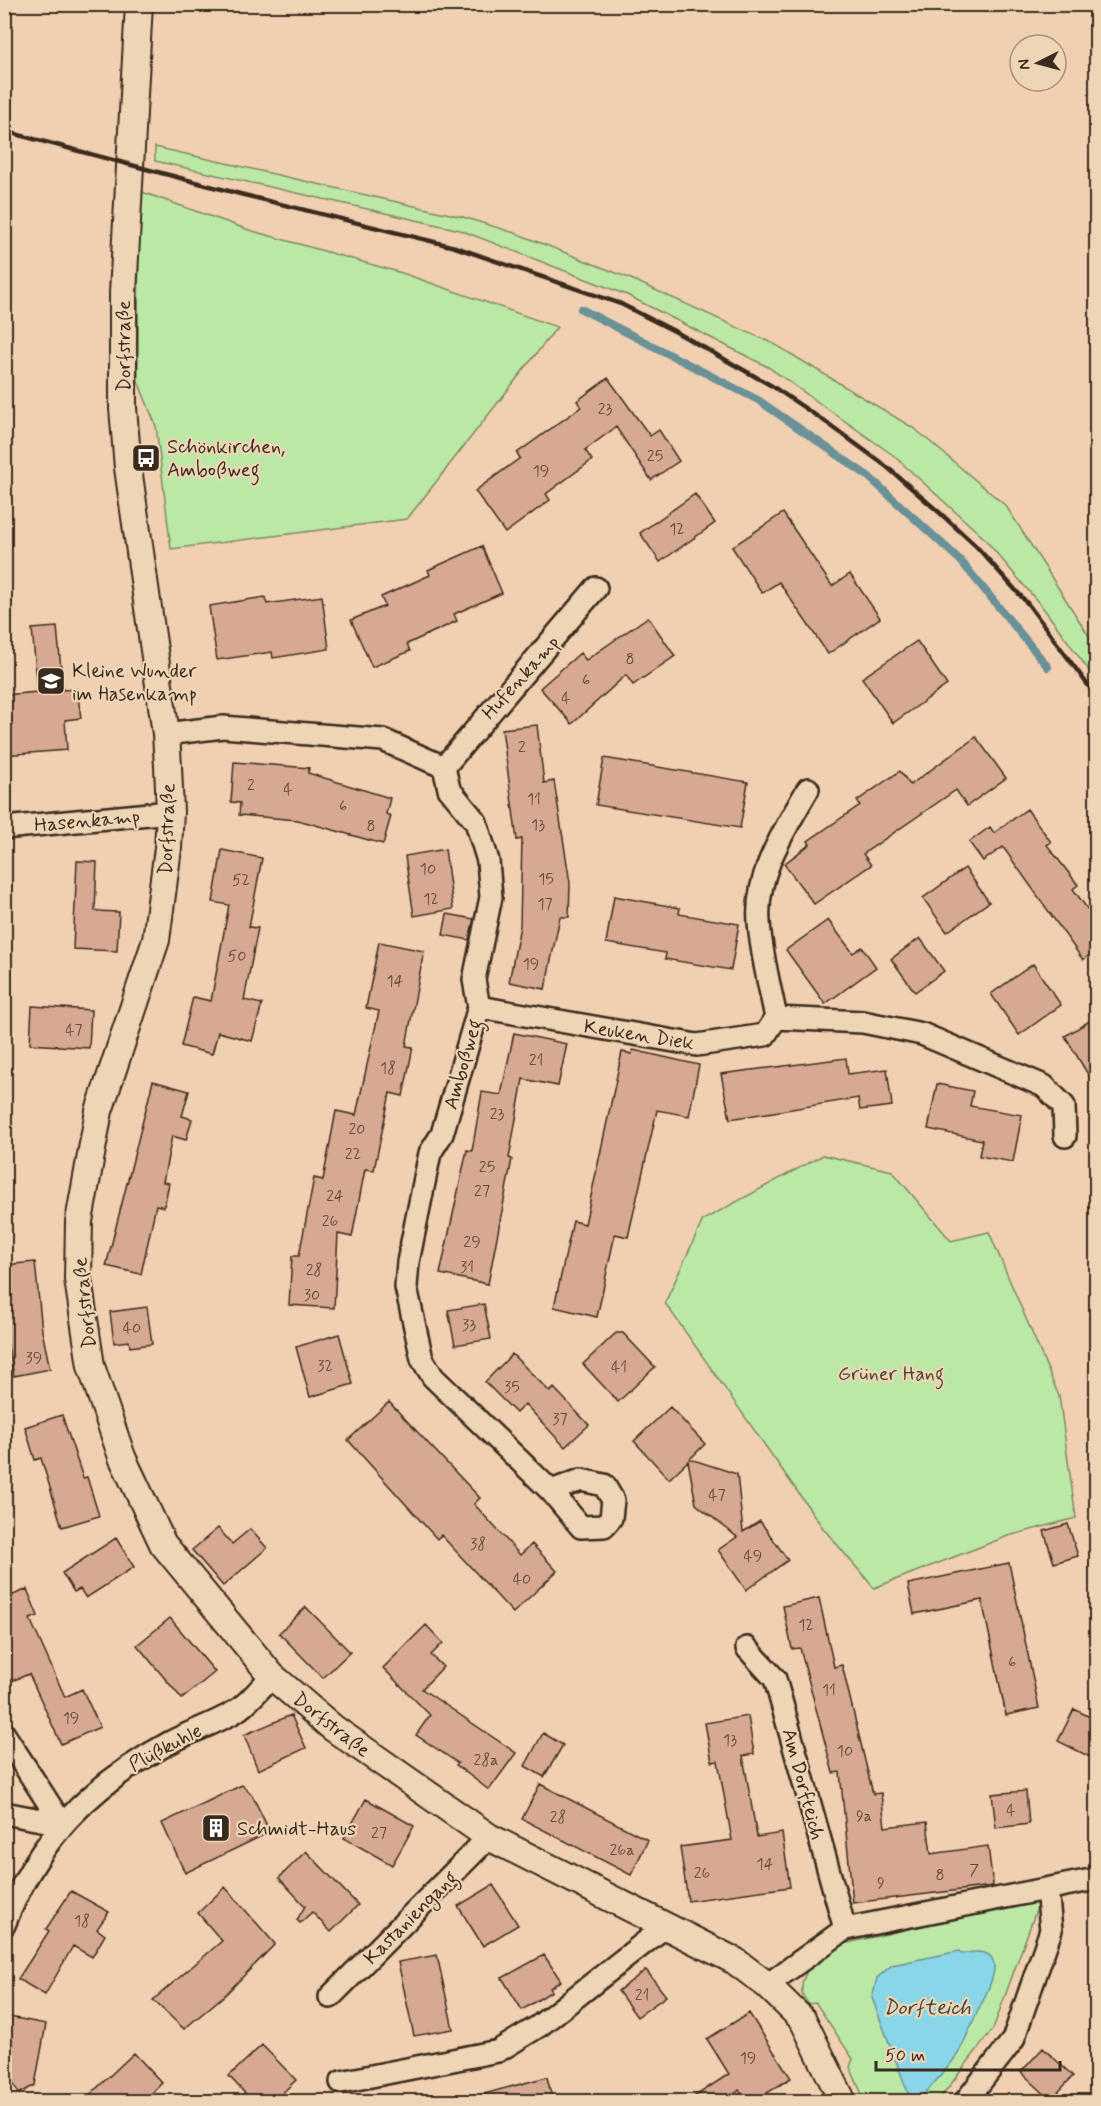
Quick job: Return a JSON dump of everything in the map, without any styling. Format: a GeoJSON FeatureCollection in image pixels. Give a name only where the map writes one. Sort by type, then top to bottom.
{"type":"FeatureCollection","features":[{"type":"Feature","properties":{"kind":"street","name":"Dorfstraße"},"geometry":{"type":"LineString","coordinates":[[139,4],[123,293],[123,408],[128,468],[166,734],[170,813],[161,913],[156,940],[99,1111],[79,1221],[78,1279],[91,1366],[122,1457],[162,1544],[272,1676],[333,1728],[489,1837],[735,1961],[767,1985],[803,2020],[843,2102]]}},
{"type":"Feature","properties":{"kind":"street","name":"Hufenkamp"},"geometry":{"type":"LineString","coordinates":[[444,766],[596,588]]}},
{"type":"Feature","properties":{"kind":"street"},"geometry":{"type":"LineString","coordinates":[[166,734],[223,727],[383,740],[444,766]]}},
{"type":"Feature","properties":{"kind":"street","name":"Amboßweg"},"geometry":{"type":"LineString","coordinates":[[444,766],[449,789],[476,822],[488,861],[491,897],[474,980],[479,1007],[442,1134],[430,1153],[408,1262],[406,1287],[422,1359],[433,1377],[552,1491]]}},
{"type":"Feature","properties":{"kind":"street"},"geometry":{"type":"LineString","coordinates":[[808,789],[770,858],[762,885],[758,921],[776,1018],[863,1022],[922,1034],[1044,1086],[1064,1106],[1065,1136]]}},
{"type":"Feature","properties":{"kind":"street","name":"Hasenkamp"},"geometry":{"type":"LineString","coordinates":[[4,828],[170,813]]}},
{"type":"Feature","properties":{"kind":"street","name":"Keuken Diek"},"geometry":{"type":"LineString","coordinates":[[479,1007],[697,1045],[765,1035],[776,1018]]}},
{"type":"Feature","properties":{"kind":"street","name":"Am Dorfteich"},"geometry":{"type":"LineString","coordinates":[[747,1648],[776,1679],[845,1929]]}},
{"type":"Feature","properties":{"kind":"street","name":"Plüßkuhle"},"geometry":{"type":"LineString","coordinates":[[4,1925],[21,1884],[62,1824],[115,1774],[171,1742],[237,1711],[272,1676]]}},
{"type":"Feature","properties":{"kind":"street"},"geometry":{"type":"LineString","coordinates":[[4,1734],[62,1824]]}},
{"type":"Feature","properties":{"kind":"street"},"geometry":{"type":"LineString","coordinates":[[4,1813],[62,1824]]}},
{"type":"Feature","properties":{"kind":"street","name":"Kastaniengang"},"geometry":{"type":"LineString","coordinates":[[330,1997],[489,1837]]}},
{"type":"Feature","properties":{"kind":"street"},"geometry":{"type":"LineString","coordinates":[[767,1985],[845,1929],[1048,1894],[1096,1879]]}},
{"type":"Feature","properties":{"kind":"street"},"geometry":{"type":"LineString","coordinates":[[966,2102],[1013,2040],[1051,1930],[1048,1894]]}},
{"type":"Feature","properties":{"kind":"street"},"geometry":{"type":"LineString","coordinates":[[341,2082],[498,2051],[526,2035],[564,2007],[667,1925]]}},
{"type":"Feature","properties":{"kind":"green space"},"geometry":{"type":"Polygon","coordinates":[[[155,147],[463,217],[518,234],[629,278],[776,345],[915,429],[1006,506],[1096,647],[1096,680],[1044,609],[983,537],[893,455],[768,367],[627,295],[460,230],[155,161],[155,147]]]}},
{"type":"Feature","properties":{"kind":"green space"},"geometry":{"type":"Polygon","coordinates":[[[139,191],[249,230],[402,273],[557,327],[407,519],[171,549],[156,426],[138,381],[139,191]]]}},
{"type":"Feature","properties":{"kind":"green space","name":"Grüner Hang"},"geometry":{"type":"Polygon","coordinates":[[[823,1155],[892,1171],[951,1241],[989,1232],[1059,1396],[1076,1518],[1008,1536],[874,1588],[823,1528],[665,1303],[703,1220],[823,1155]]]}},
{"type":"Feature","properties":{"kind":"green space"},"geometry":{"type":"Polygon","coordinates":[[[1035,1900],[1038,1905],[993,2029],[938,2101],[865,2101],[850,2067],[853,2059],[816,2003],[808,2004],[802,1994],[802,1983],[808,1968],[843,1944],[1035,1900]]]}},
{"type":"Feature","properties":{"kind":"water","name":"Dorfteich"},"geometry":{"type":"Polygon","coordinates":[[[959,1951],[962,1954],[978,1952],[988,1955],[993,1961],[992,1981],[957,2055],[919,2101],[910,2098],[872,1998],[877,1978],[892,1965],[959,1951]]]}},
{"type":"Feature","properties":{"kind":"building"},"geometry":{"type":"Polygon","coordinates":[[[608,378],[650,436],[659,430],[679,461],[651,480],[616,427],[585,450],[592,460],[546,494],[550,500],[505,533],[475,491],[520,458],[517,453],[581,407],[577,401],[608,378]]]}},
{"type":"Feature","properties":{"kind":"building"},"geometry":{"type":"Polygon","coordinates":[[[695,494],[715,523],[660,562],[640,533],[695,494]]]}},
{"type":"Feature","properties":{"kind":"building"},"geometry":{"type":"Polygon","coordinates":[[[783,513],[832,586],[850,574],[880,618],[828,654],[779,582],[762,593],[732,547],[783,513]]]}},
{"type":"Feature","properties":{"kind":"building"},"geometry":{"type":"Polygon","coordinates":[[[482,546],[502,593],[454,614],[457,621],[407,644],[410,651],[372,667],[351,620],[385,606],[381,597],[430,575],[428,570],[482,546]]]}},
{"type":"Feature","properties":{"kind":"building"},"geometry":{"type":"Polygon","coordinates":[[[322,596],[329,649],[273,658],[272,652],[217,660],[209,606],[265,597],[267,604],[322,596]]]}},
{"type":"Feature","properties":{"kind":"building"},"geometry":{"type":"Polygon","coordinates":[[[648,617],[675,656],[633,685],[626,675],[572,724],[540,688],[580,653],[586,660],[648,617]]]}},
{"type":"Feature","properties":{"kind":"building"},"geometry":{"type":"Polygon","coordinates":[[[57,627],[63,690],[77,689],[81,718],[65,720],[67,750],[4,755],[4,695],[38,692],[32,629],[57,627]]]}},
{"type":"Feature","properties":{"kind":"building"},"geometry":{"type":"Polygon","coordinates":[[[917,641],[947,685],[893,723],[862,678],[917,641]]]}},
{"type":"Feature","properties":{"kind":"building"},"geometry":{"type":"Polygon","coordinates":[[[537,725],[544,783],[554,781],[570,883],[569,917],[560,917],[545,989],[509,982],[520,926],[522,839],[517,840],[502,729],[537,725]]]}},
{"type":"Feature","properties":{"kind":"building"},"geometry":{"type":"Polygon","coordinates":[[[976,737],[1006,778],[967,806],[956,790],[863,854],[871,865],[814,904],[784,864],[810,844],[808,841],[860,805],[857,801],[900,771],[910,785],[976,737]]]}},
{"type":"Feature","properties":{"kind":"building"},"geometry":{"type":"Polygon","coordinates":[[[604,758],[748,782],[740,828],[596,805],[604,758]]]}},
{"type":"Feature","properties":{"kind":"building"},"geometry":{"type":"Polygon","coordinates":[[[234,762],[309,768],[308,773],[390,798],[386,814],[391,816],[383,844],[298,820],[239,815],[240,803],[231,802],[234,762]]]}},
{"type":"Feature","properties":{"kind":"building"},"geometry":{"type":"Polygon","coordinates":[[[1027,809],[1051,842],[1047,845],[1078,885],[1073,889],[1096,921],[1096,950],[1083,960],[1003,847],[983,861],[969,842],[990,827],[994,833],[1027,809]]]}},
{"type":"Feature","properties":{"kind":"building"},"geometry":{"type":"Polygon","coordinates":[[[445,849],[453,909],[414,916],[405,856],[445,849]]]}},
{"type":"Feature","properties":{"kind":"building"},"geometry":{"type":"Polygon","coordinates":[[[222,850],[262,858],[249,927],[258,928],[244,1000],[262,1004],[252,1041],[218,1032],[212,1054],[181,1046],[193,997],[211,1001],[229,905],[213,902],[222,850]]]}},
{"type":"Feature","properties":{"kind":"building"},"geometry":{"type":"Polygon","coordinates":[[[77,861],[97,862],[95,911],[119,912],[117,951],[73,949],[77,861]]]}},
{"type":"Feature","properties":{"kind":"building"},"geometry":{"type":"Polygon","coordinates":[[[965,868],[989,902],[947,932],[923,898],[965,868]]]}},
{"type":"Feature","properties":{"kind":"building"},"geometry":{"type":"Polygon","coordinates":[[[614,896],[680,908],[679,914],[739,924],[731,970],[665,959],[666,953],[606,943],[614,896]]]}},
{"type":"Feature","properties":{"kind":"building"},"geometry":{"type":"Polygon","coordinates":[[[447,914],[474,919],[469,940],[443,935],[447,914]]]}},
{"type":"Feature","properties":{"kind":"building"},"geometry":{"type":"Polygon","coordinates":[[[828,920],[853,953],[862,947],[876,967],[825,1004],[786,950],[828,920]]]}},
{"type":"Feature","properties":{"kind":"building"},"geometry":{"type":"Polygon","coordinates":[[[920,938],[944,971],[915,992],[891,959],[920,938]]]}},
{"type":"Feature","properties":{"kind":"building"},"geometry":{"type":"Polygon","coordinates":[[[379,942],[424,951],[406,1046],[413,1047],[403,1096],[390,1093],[374,1170],[365,1169],[352,1237],[338,1234],[334,1308],[289,1305],[292,1256],[299,1256],[314,1178],[323,1180],[336,1111],[356,1115],[379,1011],[366,1008],[379,942]]]}},
{"type":"Feature","properties":{"kind":"building"},"geometry":{"type":"Polygon","coordinates":[[[1033,964],[1061,1005],[1019,1035],[991,994],[1033,964]]]}},
{"type":"Feature","properties":{"kind":"building"},"geometry":{"type":"Polygon","coordinates":[[[32,1006],[91,1010],[89,1048],[30,1044],[32,1006]]]}},
{"type":"Feature","properties":{"kind":"building"},"geometry":{"type":"Polygon","coordinates":[[[1096,1017],[1096,1088],[1065,1036],[1096,1017]]]}},
{"type":"Feature","properties":{"kind":"building"},"geometry":{"type":"Polygon","coordinates":[[[514,1033],[567,1044],[558,1086],[523,1079],[509,1158],[512,1159],[488,1284],[440,1274],[467,1150],[472,1151],[482,1092],[501,1095],[514,1033]]]}},
{"type":"Feature","properties":{"kind":"building"},"geometry":{"type":"Polygon","coordinates":[[[633,1050],[699,1065],[689,1116],[657,1110],[628,1237],[615,1234],[597,1317],[554,1307],[573,1221],[585,1224],[622,1052],[632,1054],[633,1050]]]}},
{"type":"Feature","properties":{"kind":"building"},"geometry":{"type":"Polygon","coordinates":[[[846,1058],[848,1074],[887,1069],[892,1106],[860,1110],[858,1098],[730,1119],[721,1074],[846,1058]]]}},
{"type":"Feature","properties":{"kind":"building"},"geometry":{"type":"Polygon","coordinates":[[[153,1081],[189,1091],[182,1116],[192,1119],[186,1140],[172,1136],[163,1182],[169,1183],[164,1207],[156,1205],[141,1274],[106,1266],[153,1081]]]}},
{"type":"Feature","properties":{"kind":"building"},"geometry":{"type":"Polygon","coordinates":[[[937,1084],[973,1091],[970,1106],[1022,1115],[1013,1162],[979,1156],[982,1140],[928,1129],[937,1084]]]}},
{"type":"Feature","properties":{"kind":"building"},"geometry":{"type":"Polygon","coordinates":[[[35,1262],[42,1331],[50,1369],[14,1376],[4,1326],[4,1265],[35,1262]]]}},
{"type":"Feature","properties":{"kind":"building"},"geometry":{"type":"Polygon","coordinates":[[[484,1304],[491,1339],[455,1345],[448,1310],[484,1304]]]}},
{"type":"Feature","properties":{"kind":"building"},"geometry":{"type":"Polygon","coordinates":[[[147,1307],[152,1344],[130,1347],[129,1341],[114,1343],[110,1312],[147,1307]]]}},
{"type":"Feature","properties":{"kind":"building"},"geometry":{"type":"Polygon","coordinates":[[[616,1333],[623,1333],[655,1367],[618,1402],[583,1364],[616,1333]]]}},
{"type":"Feature","properties":{"kind":"building"},"geometry":{"type":"Polygon","coordinates":[[[339,1334],[353,1384],[310,1397],[296,1347],[339,1334]]]}},
{"type":"Feature","properties":{"kind":"building"},"geometry":{"type":"Polygon","coordinates":[[[512,1354],[550,1392],[554,1388],[589,1425],[565,1447],[525,1404],[516,1413],[485,1382],[512,1354]]]}},
{"type":"Feature","properties":{"kind":"building"},"geometry":{"type":"Polygon","coordinates":[[[389,1402],[480,1498],[474,1504],[520,1555],[532,1544],[557,1571],[513,1613],[441,1535],[437,1539],[348,1440],[389,1402]]]}},
{"type":"Feature","properties":{"kind":"building"},"geometry":{"type":"Polygon","coordinates":[[[670,1407],[705,1444],[690,1459],[737,1474],[743,1532],[760,1521],[788,1560],[746,1590],[718,1550],[737,1537],[696,1504],[688,1461],[669,1479],[634,1441],[670,1407]]]}},
{"type":"Feature","properties":{"kind":"building"},"geometry":{"type":"Polygon","coordinates":[[[62,1415],[83,1478],[87,1477],[99,1516],[62,1527],[41,1458],[35,1460],[25,1427],[62,1415]]]}},
{"type":"Feature","properties":{"kind":"building"},"geometry":{"type":"Polygon","coordinates":[[[1068,1524],[1078,1556],[1054,1563],[1044,1531],[1068,1524]]]}},
{"type":"Feature","properties":{"kind":"building"},"geometry":{"type":"Polygon","coordinates":[[[218,1528],[232,1544],[250,1529],[267,1548],[223,1586],[192,1550],[218,1528]]]}},
{"type":"Feature","properties":{"kind":"building"},"geometry":{"type":"Polygon","coordinates":[[[116,1538],[134,1567],[86,1598],[80,1589],[74,1592],[62,1573],[116,1538]]]}},
{"type":"Feature","properties":{"kind":"building"},"geometry":{"type":"Polygon","coordinates":[[[1009,1563],[1039,1708],[1006,1715],[982,1600],[914,1614],[908,1584],[1009,1563]]]}},
{"type":"Feature","properties":{"kind":"building"},"geometry":{"type":"Polygon","coordinates":[[[27,1589],[38,1616],[30,1619],[65,1697],[82,1689],[100,1727],[61,1744],[29,1674],[9,1682],[4,1671],[4,1599],[27,1589]]]}},
{"type":"Feature","properties":{"kind":"building"},"geometry":{"type":"Polygon","coordinates":[[[819,1598],[834,1667],[842,1665],[873,1794],[881,1793],[885,1827],[927,1822],[931,1854],[988,1846],[993,1886],[853,1903],[840,1772],[833,1773],[800,1648],[792,1649],[783,1606],[819,1598]]]}},
{"type":"Feature","properties":{"kind":"building"},"geometry":{"type":"Polygon","coordinates":[[[306,1607],[350,1652],[323,1678],[279,1633],[306,1607]]]}},
{"type":"Feature","properties":{"kind":"building"},"geometry":{"type":"Polygon","coordinates":[[[170,1618],[215,1672],[182,1699],[137,1645],[170,1618]]]}},
{"type":"Feature","properties":{"kind":"building"},"geometry":{"type":"Polygon","coordinates":[[[426,1625],[443,1643],[431,1655],[443,1667],[422,1689],[516,1753],[489,1790],[456,1765],[458,1763],[416,1735],[430,1715],[383,1668],[426,1625]]]}},
{"type":"Feature","properties":{"kind":"building"},"geometry":{"type":"Polygon","coordinates":[[[1074,1709],[1096,1720],[1096,1760],[1058,1741],[1074,1709]]]}},
{"type":"Feature","properties":{"kind":"building"},"geometry":{"type":"Polygon","coordinates":[[[291,1715],[306,1748],[258,1770],[244,1735],[291,1715]]]}},
{"type":"Feature","properties":{"kind":"building"},"geometry":{"type":"Polygon","coordinates":[[[748,1716],[754,1754],[743,1756],[757,1837],[782,1833],[790,1887],[688,1901],[680,1847],[732,1840],[718,1761],[712,1762],[705,1723],[748,1716]]]}},
{"type":"Feature","properties":{"kind":"building"},"geometry":{"type":"Polygon","coordinates":[[[543,1733],[563,1745],[544,1777],[525,1766],[543,1733]]]}},
{"type":"Feature","properties":{"kind":"building"},"geometry":{"type":"Polygon","coordinates":[[[540,1784],[648,1840],[631,1875],[522,1819],[540,1784]]]}},
{"type":"Feature","properties":{"kind":"building","name":"Schmidt-Haus"},"geometry":{"type":"Polygon","coordinates":[[[242,1785],[252,1795],[270,1832],[185,1873],[162,1823],[242,1785]]]}},
{"type":"Feature","properties":{"kind":"building"},"geometry":{"type":"Polygon","coordinates":[[[1026,1791],[1029,1824],[996,1828],[992,1794],[1026,1791]]]}},
{"type":"Feature","properties":{"kind":"building"},"geometry":{"type":"Polygon","coordinates":[[[366,1799],[414,1826],[392,1865],[344,1838],[366,1799]]]}},
{"type":"Feature","properties":{"kind":"building"},"geometry":{"type":"Polygon","coordinates":[[[306,1851],[358,1905],[331,1932],[312,1912],[300,1923],[297,1920],[305,1906],[279,1878],[306,1851]]]}},
{"type":"Feature","properties":{"kind":"building"},"geometry":{"type":"Polygon","coordinates":[[[493,1885],[518,1925],[483,1946],[458,1906],[493,1885]]]}},
{"type":"Feature","properties":{"kind":"building"},"geometry":{"type":"Polygon","coordinates":[[[225,1887],[275,1944],[226,1994],[184,2029],[153,2000],[222,1941],[198,1913],[225,1887]]]}},
{"type":"Feature","properties":{"kind":"building"},"geometry":{"type":"Polygon","coordinates":[[[71,1891],[109,1912],[97,1929],[105,1935],[92,1957],[73,1946],[45,1995],[18,1979],[49,1931],[46,1929],[71,1891]]]}},
{"type":"Feature","properties":{"kind":"building"},"geometry":{"type":"Polygon","coordinates":[[[437,1955],[453,2029],[414,2036],[398,1962],[437,1955]]]}},
{"type":"Feature","properties":{"kind":"building"},"geometry":{"type":"Polygon","coordinates":[[[544,1955],[561,1981],[550,1988],[552,1991],[522,2010],[502,1978],[544,1955]]]}},
{"type":"Feature","properties":{"kind":"building"},"geometry":{"type":"Polygon","coordinates":[[[646,1970],[666,1996],[637,2017],[618,1991],[646,1970]]]}},
{"type":"Feature","properties":{"kind":"building"},"geometry":{"type":"Polygon","coordinates":[[[749,2013],[791,2078],[753,2102],[747,2102],[739,2090],[722,2102],[686,2102],[729,2074],[707,2039],[749,2013]]]}},
{"type":"Feature","properties":{"kind":"building"},"geometry":{"type":"Polygon","coordinates":[[[10,2017],[46,2024],[35,2085],[19,2094],[4,2065],[10,2017]]]}},
{"type":"Feature","properties":{"kind":"building"},"geometry":{"type":"Polygon","coordinates":[[[262,2045],[296,2080],[273,2102],[253,2102],[229,2076],[262,2045]]]}},
{"type":"Feature","properties":{"kind":"building"},"geometry":{"type":"Polygon","coordinates":[[[1043,2048],[1073,2076],[1051,2100],[1021,2072],[1043,2048]]]}},
{"type":"Feature","properties":{"kind":"building"},"geometry":{"type":"Polygon","coordinates":[[[134,2053],[162,2083],[143,2102],[82,2102],[134,2053]]]}},
{"type":"Feature","properties":{"kind":"building"},"geometry":{"type":"Polygon","coordinates":[[[547,2077],[553,2102],[481,2102],[480,2095],[547,2077]]]}},
{"type":"Feature","properties":{"kind":"waterway"},"geometry":{"type":"LineString","coordinates":[[581,309],[758,400],[868,476],[960,560],[1048,667]]}},
{"type":"Feature","properties":{"kind":"railway"},"geometry":{"type":"LineString","coordinates":[[4,131],[240,194],[455,247],[621,304],[676,332],[772,386],[887,467],[976,546],[1028,604],[1096,696]]}},
{"type":"Feature","properties":{"kind":"place","name":"Schönkirchen, Amboßweg"},"geometry":{"type":"Point","coordinates":[146,458]}},
{"type":"Feature","properties":{"kind":"place","name":"Kleine Wunder im Hasenkamp"},"geometry":{"type":"Point","coordinates":[51,681]}},
{"type":"Feature","properties":{"kind":"place","name":"Schmidt-Haus"},"geometry":{"type":"Point","coordinates":[216,1828]}}]}
